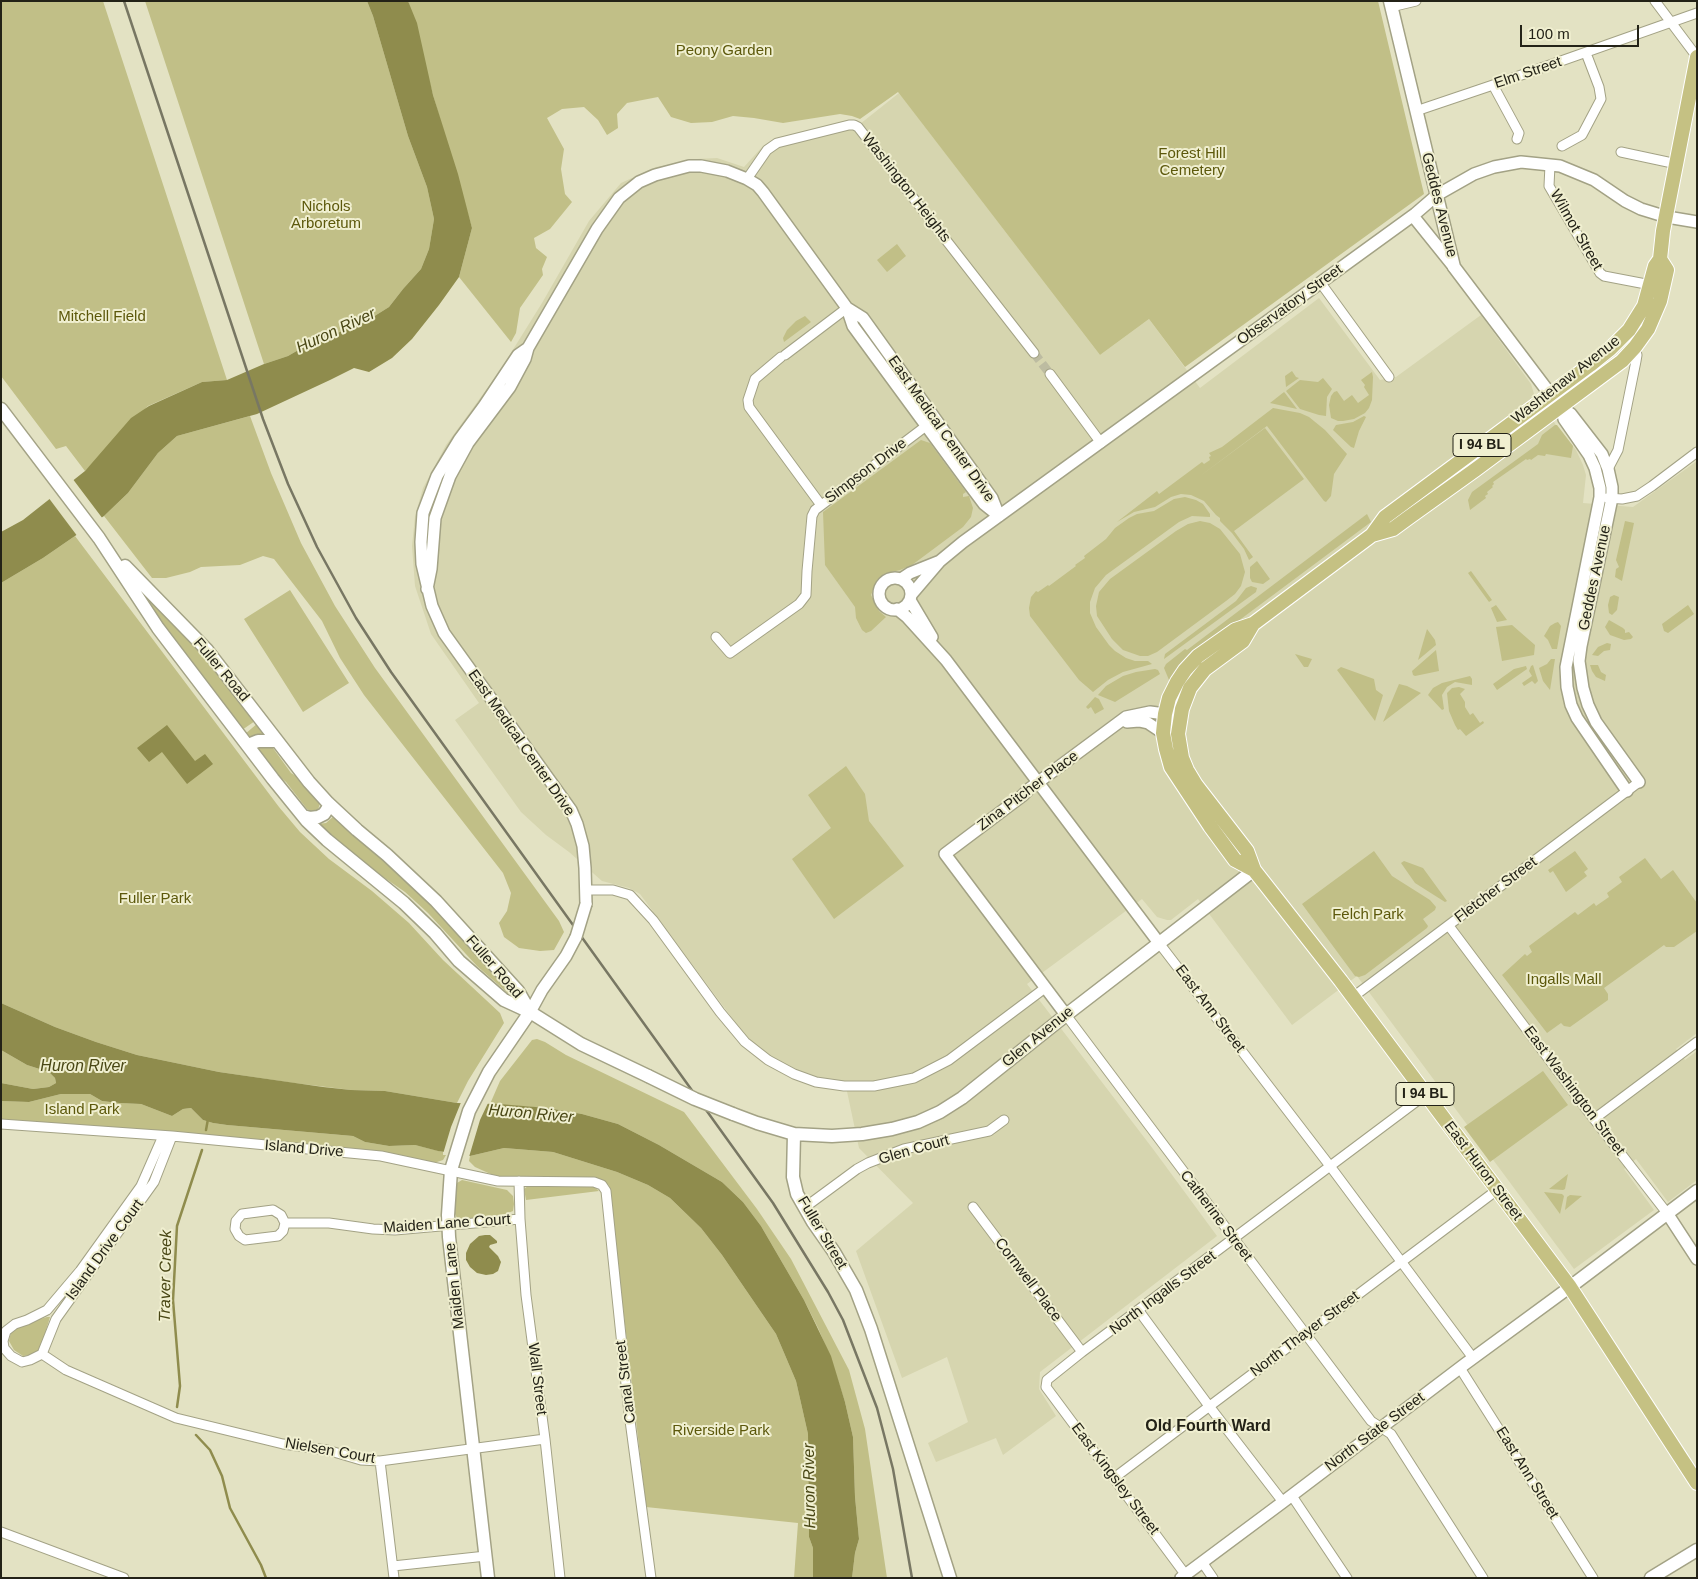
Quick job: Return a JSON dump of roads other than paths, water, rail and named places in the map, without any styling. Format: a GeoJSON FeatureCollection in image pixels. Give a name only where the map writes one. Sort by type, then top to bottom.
{"type":"FeatureCollection","features":[{"type":"Feature","properties":{"kind":"main road","name":"Geddes Avenue"},"geometry":{"type":"LineString","coordinates":[[1390,4],[1454,267],[1550,394]]}},
{"type":"Feature","properties":{"kind":"main road","name":"Washtenaw Avenue"},"geometry":{"type":"LineString","coordinates":[[1165,714],[1169,698],[1177,682],[1194,660],[1234,630],[1253,624],[1372,535],[1385,517],[1623,338],[1638,318],[1644,306],[1655,266],[1660,258],[1663,231],[1697,57]]}},
{"type":"Feature","properties":{"kind":"main road","name":"Washtenaw Avenue"},"geometry":{"type":"LineString","coordinates":[[1372,535],[1393,529],[1491,459],[1610,371],[1635,347],[1648,329],[1660,300],[1667,270],[1660,258]]}},
{"type":"Feature","properties":{"kind":"main road"},"geometry":{"type":"LineString","coordinates":[[1561,407],[1562,397],[1599,368],[1610,349]]}},
{"type":"Feature","properties":{"kind":"main road"},"geometry":{"type":"LineString","coordinates":[[1491,459],[1496,448],[1547,406],[1550,394]]}},
{"type":"Feature","properties":{"kind":"main road","name":"Fuller Road"},"geometry":{"type":"LineString","coordinates":[[1,409],[99,538],[158,628],[303,816],[327,840],[404,903],[435,933],[459,961],[504,1000],[530,1012]]}},
{"type":"Feature","properties":{"kind":"main road","name":"Fuller Road"},"geometry":{"type":"LineString","coordinates":[[99,538],[207,650],[309,782],[330,805],[436,901],[518,991],[530,1012]]}},
{"type":"Feature","properties":{"kind":"main road","name":"Washtenaw Avenue"},"geometry":{"type":"LineString","coordinates":[[1180,718],[1185,700],[1193,683],[1205,670],[1243,641],[1253,624]]}},
{"type":"Feature","properties":{"kind":"main road"},"geometry":{"type":"LineString","coordinates":[[1165,714],[1171,718],[1178,734]]}},
{"type":"Feature","properties":{"kind":"main road","name":"East Huron Street"},"geometry":{"type":"LineString","coordinates":[[1165,714],[1163,733],[1171,767],[1235,860],[1254,870]]}},
{"type":"Feature","properties":{"kind":"main road","name":"East Huron Street"},"geometry":{"type":"LineString","coordinates":[[1180,718],[1178,734],[1182,758],[1196,785],[1246,851],[1254,870],[1353,997],[1570,1287],[1697,1482]]}},
{"type":"Feature","properties":{"kind":"main road"},"geometry":{"type":"LineString","coordinates":[[248,745],[258,741],[277,741]]}},
{"type":"Feature","properties":{"kind":"main road"},"geometry":{"type":"LineString","coordinates":[[303,816],[310,818],[318,817],[324,814],[330,805]]}},
{"type":"Feature","properties":{"kind":"main road","name":"Glen Avenue"},"geometry":{"type":"LineString","coordinates":[[794,1134],[832,1136],[862,1134],[918,1122],[940,1112],[962,1098],[1254,870]]}},
{"type":"Feature","properties":{"kind":"main road"},"geometry":{"type":"LineString","coordinates":[[530,1012],[581,1044],[695,1099],[757,1123],[794,1134]]}},
{"type":"Feature","properties":{"kind":"main road","name":"Maiden Lane"},"geometry":{"type":"LineString","coordinates":[[488,1578],[448,1215],[451,1170],[469,1111],[481,1087],[497,1059],[530,1012]]}},
{"type":"Feature","properties":{"kind":"main road","name":"Fuller Street"},"geometry":{"type":"LineString","coordinates":[[794,1134],[793,1177],[797,1194],[856,1290],[871,1329],[950,1578]]}},
{"type":"Feature","properties":{"kind":"main road"},"geometry":{"type":"LineString","coordinates":[[1570,1287],[1697,1191]]}},
{"type":"Feature","properties":{"kind":"main road"},"geometry":{"type":"LineString","coordinates":[[1651,1578],[1697,1550]]}},
{"type":"Feature","properties":{"kind":"street"},"geometry":{"type":"LineString","coordinates":[[1390,4],[1416,1]]}},
{"type":"Feature","properties":{"kind":"street"},"geometry":{"type":"LineString","coordinates":[[1655,1],[1697,57]]}},
{"type":"Feature","properties":{"kind":"street","name":"Elm Street"},"geometry":{"type":"LineString","coordinates":[[1416,111],[1697,13]]}},
{"type":"Feature","properties":{"kind":"street"},"geometry":{"type":"LineString","coordinates":[[1562,146],[1582,136],[1601,99],[1599,87],[1586,53]]}},
{"type":"Feature","properties":{"kind":"street"},"geometry":{"type":"LineString","coordinates":[[1493,85],[1519,133],[1516,139]]}},
{"type":"Feature","properties":{"kind":"street","name":"Washington Heights"},"geometry":{"type":"LineString","coordinates":[[747,179],[767,150],[777,143],[845,126],[854,125],[858,127],[1034,353]]}},
{"type":"Feature","properties":{"kind":"street"},"geometry":{"type":"LineString","coordinates":[[1621,152],[1677,164]]}},
{"type":"Feature","properties":{"kind":"street","name":"Observatory Street"},"geometry":{"type":"LineString","coordinates":[[910,598],[940,561],[999,516],[1413,216],[1437,195],[1474,174],[1494,167],[1521,162],[1560,166],[1594,180],[1625,201],[1641,209],[1667,217],[1697,222]]}},
{"type":"Feature","properties":{"kind":"street","name":"Wilmot Street"},"geometry":{"type":"LineString","coordinates":[[1550,165],[1549,186],[1600,273],[1604,276],[1651,285]]}},
{"type":"Feature","properties":{"kind":"street","name":"East Medical Center Drive"},"geometry":{"type":"LineString","coordinates":[[530,1012],[576,937],[586,904],[581,839],[571,810],[454,649],[436,617],[428,589],[434,518],[450,476],[468,443],[510,387],[525,359],[528,348],[573,268],[619,198],[639,182],[655,175],[689,166],[701,166],[727,171],[757,185],[770,200],[847,308],[863,318],[931,422],[992,498],[999,516]]}},
{"type":"Feature","properties":{"kind":"street"},"geometry":{"type":"LineString","coordinates":[[1413,216],[1454,267]]}},
{"type":"Feature","properties":{"kind":"street"},"geometry":{"type":"LineString","coordinates":[[1320,282],[1389,377]]}},
{"type":"Feature","properties":{"kind":"street"},"geometry":{"type":"LineString","coordinates":[[821,505],[749,406],[748,400],[755,379],[847,308]]}},
{"type":"Feature","properties":{"kind":"street"},"geometry":{"type":"LineString","coordinates":[[1608,469],[1618,450],[1637,355],[1635,347]]}},
{"type":"Feature","properties":{"kind":"street"},"geometry":{"type":"LineString","coordinates":[[1050,374],[1101,443]]}},
{"type":"Feature","properties":{"kind":"street","name":"Geddes Avenue"},"geometry":{"type":"LineString","coordinates":[[1550,394],[1561,407],[1571,414],[1602,454],[1612,487],[1606,498],[1567,661],[1566,680],[1575,714],[1627,791]]}},
{"type":"Feature","properties":{"kind":"street","name":"Geddes Avenue"},"geometry":{"type":"LineString","coordinates":[[1561,407],[1564,419],[1596,468],[1599,482],[1606,498],[1581,646],[1579,661],[1580,677],[1585,697],[1596,722],[1639,782]]}},
{"type":"Feature","properties":{"kind":"street","name":"Simpson Drive"},"geometry":{"type":"LineString","coordinates":[[716,637],[730,653],[799,604],[806,595],[812,516],[815,510],[931,422]]}},
{"type":"Feature","properties":{"kind":"street"},"geometry":{"type":"LineString","coordinates":[[1606,498],[1627,499],[1645,491],[1697,452]]}},
{"type":"Feature","properties":{"kind":"street","name":"Observatory Street"},"geometry":{"type":"LineString","coordinates":[[901,579],[910,573],[940,561]]}},
{"type":"Feature","properties":{"kind":"street"},"geometry":{"type":"LineString","coordinates":[[901,579],[909,586],[910,598],[902,608],[897,610],[888,608],[884,604],[879,592],[887,580],[901,579]]}},
{"type":"Feature","properties":{"kind":"street","name":"East Ann Street"},"geometry":{"type":"LineString","coordinates":[[910,598],[946,660]]}},
{"type":"Feature","properties":{"kind":"street","name":"East Ann Street"},"geometry":{"type":"LineString","coordinates":[[897,610],[907,617],[946,660],[1330,1166],[1473,1358]]}},
{"type":"Feature","properties":{"kind":"street","name":"Zina Pitcher Place"},"geometry":{"type":"LineString","coordinates":[[945,854],[1126,717],[1150,712],[1165,714]]}},
{"type":"Feature","properties":{"kind":"street","name":"Zina Pitcher Place"},"geometry":{"type":"LineString","coordinates":[[1112,728],[1122,723],[1139,721],[1148,723],[1163,733]]}},
{"type":"Feature","properties":{"kind":"street","name":"Fletcher Street"},"geometry":{"type":"LineString","coordinates":[[1353,997],[1639,782]]}},
{"type":"Feature","properties":{"kind":"street","name":"Catherine Street"},"geometry":{"type":"LineString","coordinates":[[945,854],[1371,1421],[1390,1434],[1483,1578]]}},
{"type":"Feature","properties":{"kind":"street"},"geometry":{"type":"LineString","coordinates":[[586,890],[613,890],[630,895],[653,920],[720,1012],[745,1042],[768,1060],[794,1074],[816,1082],[844,1086],[874,1086],[914,1078],[949,1060],[1045,988]]}},
{"type":"Feature","properties":{"kind":"street","name":"East Washington Street"},"geometry":{"type":"LineString","coordinates":[[1449,926],[1667,1213],[1697,1258]]}},
{"type":"Feature","properties":{"kind":"street"},"geometry":{"type":"LineString","coordinates":[[1594,1119],[1697,1042]]}},
{"type":"Feature","properties":{"kind":"street","name":"North Ingalls Street"},"geometry":{"type":"LineString","coordinates":[[1046,1384],[1050,1377],[1082,1352],[1234,1240],[1425,1095]]}},
{"type":"Feature","properties":{"kind":"street","name":"Glen Court"},"geometry":{"type":"LineString","coordinates":[[804,1208],[868,1163],[904,1149],[989,1131],[1004,1120]]}},
{"type":"Feature","properties":{"kind":"street","name":"Island Drive"},"geometry":{"type":"LineString","coordinates":[[1,1124],[167,1136],[381,1156],[498,1181],[594,1182],[604,1187]]}},
{"type":"Feature","properties":{"kind":"street","name":"Island Drive Court"},"geometry":{"type":"LineString","coordinates":[[167,1136],[154,1182],[56,1319],[42,1354],[22,1362],[6,1352],[3,1341],[6,1331],[47,1310],[80,1271],[141,1186],[167,1136]]}},
{"type":"Feature","properties":{"kind":"street","name":"Island Drive Court"},"geometry":{"type":"LineString","coordinates":[[145,1178],[154,1182]]}},
{"type":"Feature","properties":{"kind":"street","name":"Wall Street"},"geometry":{"type":"LineString","coordinates":[[519,1180],[526,1295],[560,1578]]}},
{"type":"Feature","properties":{"kind":"street","name":"Canal Street"},"geometry":{"type":"LineString","coordinates":[[604,1187],[606,1191],[630,1413],[651,1578]]}},
{"type":"Feature","properties":{"kind":"street","name":"North Thayer Street"},"geometry":{"type":"LineString","coordinates":[[1114,1478],[1498,1190]]}},
{"type":"Feature","properties":{"kind":"street","name":"Cornwell Place"},"geometry":{"type":"LineString","coordinates":[[973,1207],[1082,1352]]}},
{"type":"Feature","properties":{"kind":"street"},"geometry":{"type":"LineString","coordinates":[[273,1210],[281,1214],[285,1223],[283,1231],[278,1236],[245,1240],[239,1236],[235,1229],[236,1221],[242,1214],[273,1210]]}},
{"type":"Feature","properties":{"kind":"street","name":"Maiden Lane Court"},"geometry":{"type":"LineString","coordinates":[[285,1223],[329,1222],[388,1230],[520,1219]]}},
{"type":"Feature","properties":{"kind":"street","name":"North State Street"},"geometry":{"type":"LineString","coordinates":[[1183,1576],[1570,1287]]}},
{"type":"Feature","properties":{"kind":"street"},"geometry":{"type":"LineString","coordinates":[[47,1310],[56,1319]]}},
{"type":"Feature","properties":{"kind":"street"},"geometry":{"type":"LineString","coordinates":[[1139,1311],[1209,1406],[1288,1499],[1347,1578]]}},
{"type":"Feature","properties":{"kind":"street","name":"Nielsen Court"},"geometry":{"type":"LineString","coordinates":[[42,1354],[66,1370],[176,1418],[283,1444],[327,1450],[361,1460],[380,1461],[544,1439]]}},
{"type":"Feature","properties":{"kind":"street","name":"East Ann Street"},"geometry":{"type":"LineString","coordinates":[[1460,1368],[1593,1578]]}},
{"type":"Feature","properties":{"kind":"street","name":"East Kingsley Street"},"geometry":{"type":"LineString","coordinates":[[1046,1384],[1048,1391],[1114,1478],[1183,1576]]}},
{"type":"Feature","properties":{"kind":"street"},"geometry":{"type":"LineString","coordinates":[[380,1461],[394,1578]]}},
{"type":"Feature","properties":{"kind":"street"},"geometry":{"type":"LineString","coordinates":[[1,1532],[124,1578]]}},
{"type":"Feature","properties":{"kind":"street"},"geometry":{"type":"LineString","coordinates":[[393,1566],[486,1556]]}},
{"type":"Feature","properties":{"kind":"street"},"geometry":{"type":"LineString","coordinates":[[1202,1562],[1213,1578]]}},
{"type":"Feature","properties":{"kind":"water","name":"Huron River"},"geometry":{"type":"Polygon","coordinates":[[[367,1],[408,1],[417,23],[433,95],[458,174],[472,228],[459,277],[412,339],[392,358],[369,372],[354,368],[257,414],[177,436],[158,453],[128,493],[104,516],[43,558],[1,583],[1,532],[23,520],[85,471],[131,418],[149,406],[202,382],[227,380],[288,356],[307,345],[365,322],[389,307],[421,269],[429,249],[434,219],[427,187],[408,136],[367,1]]]}},
{"type":"Feature","properties":{"kind":"water"},"geometry":{"type":"Polygon","coordinates":[[[167,725],[195,761],[205,754],[213,764],[187,784],[162,752],[149,762],[137,748],[167,725]]]}},
{"type":"Feature","properties":{"kind":"water","name":"Huron River"},"geometry":{"type":"Polygon","coordinates":[[[1,1003],[55,1027],[137,1055],[219,1072],[323,1087],[385,1091],[457,1103],[548,1108],[582,1114],[618,1124],[659,1145],[722,1182],[743,1202],[761,1226],[804,1300],[831,1356],[853,1437],[855,1497],[859,1539],[852,1578],[813,1578],[813,1548],[809,1537],[808,1434],[796,1381],[776,1334],[722,1255],[701,1228],[670,1198],[648,1185],[617,1172],[553,1152],[504,1148],[470,1156],[415,1145],[389,1146],[365,1142],[353,1136],[213,1123],[203,1120],[191,1108],[183,1109],[172,1116],[141,1104],[102,1101],[90,1094],[61,1094],[29,1102],[1,1101],[1,1083],[33,1089],[49,1087],[56,1083],[55,1078],[49,1072],[27,1065],[1,1050],[1,1003]]]}},
{"type":"Feature","properties":{"kind":"water"},"geometry":{"type":"Polygon","coordinates":[[[490,1235],[497,1241],[497,1243],[489,1247],[501,1262],[498,1271],[486,1275],[477,1273],[466,1260],[466,1253],[470,1244],[479,1236],[490,1235]]]}},
{"type":"Feature","properties":{"kind":"waterway","name":"Traver Creek"},"geometry":{"type":"LineString","coordinates":[[206,1130],[208,1119]]}},
{"type":"Feature","properties":{"kind":"waterway","name":"Traver Creek"},"geometry":{"type":"LineString","coordinates":[[177,1407],[180,1386],[173,1300],[177,1226],[202,1150]]}},
{"type":"Feature","properties":{"kind":"waterway","name":"Traver Creek"},"geometry":{"type":"LineString","coordinates":[[196,1435],[210,1450],[222,1476],[230,1508],[266,1578]]}},
{"type":"Feature","properties":{"kind":"tunnel"},"geometry":{"type":"LineString","coordinates":[[1034,353],[1050,374]]}},
{"type":"Feature","properties":{"kind":"railway"},"geometry":{"type":"LineString","coordinates":[[124,1],[263,419],[288,484],[317,547],[356,618],[391,672],[773,1203],[828,1292],[843,1320],[877,1408],[893,1469],[912,1578]]}},
{"type":"Feature","properties":{"kind":"district","name":"Old Fourth Ward"},"geometry":{"type":"Point","coordinates":[1208,1427]}},
{"type":"Feature","properties":{"kind":"park label","name":"Peony Garden"},"geometry":{"type":"Point","coordinates":[724,51]}},
{"type":"Feature","properties":{"kind":"park label","name":"Forest Hill Cemetery"},"geometry":{"type":"Point","coordinates":[1192,162]}},
{"type":"Feature","properties":{"kind":"park label","name":"Nichols Arboretum"},"geometry":{"type":"Point","coordinates":[326,216]}},
{"type":"Feature","properties":{"kind":"park label","name":"Mitchell Field"},"geometry":{"type":"Point","coordinates":[102,317]}},
{"type":"Feature","properties":{"kind":"park label","name":"Fuller Park"},"geometry":{"type":"Point","coordinates":[155,899]}},
{"type":"Feature","properties":{"kind":"park label","name":"Felch Park"},"geometry":{"type":"Point","coordinates":[1368,915]}},
{"type":"Feature","properties":{"kind":"park label","name":"Ingalls Mall"},"geometry":{"type":"Point","coordinates":[1564,980]}},
{"type":"Feature","properties":{"kind":"park label","name":"Island Park"},"geometry":{"type":"Point","coordinates":[82,1110]}},
{"type":"Feature","properties":{"kind":"park label","name":"Riverside Park"},"geometry":{"type":"Point","coordinates":[721,1431]}}]}
